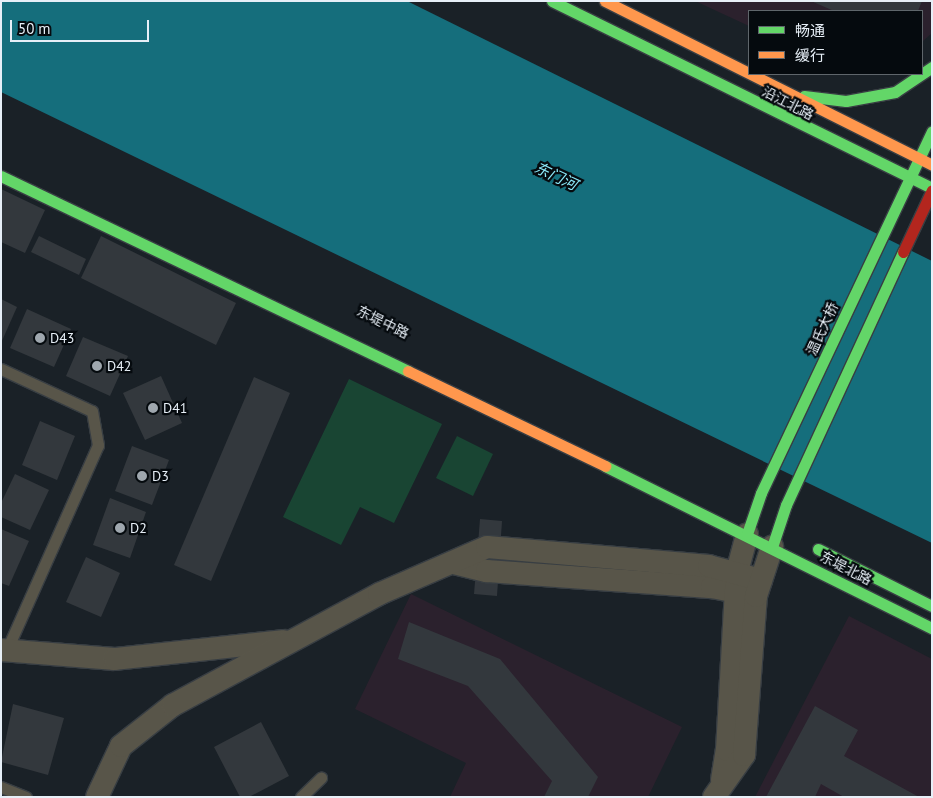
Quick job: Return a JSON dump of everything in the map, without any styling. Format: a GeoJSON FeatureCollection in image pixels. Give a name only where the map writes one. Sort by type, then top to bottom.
{"type":"FeatureCollection","features":[{"type":"Feature","properties":{"kind":"main road","name":"沿江北路"},"geometry":{"type":"LineString","coordinates":[[552,1],[932,189]]}},
{"type":"Feature","properties":{"kind":"main road","name":"沿江北路"},"geometry":{"type":"LineString","coordinates":[[605,1],[748,75]]}},
{"type":"Feature","properties":{"kind":"main road","name":"沿江北路"},"geometry":{"type":"LineString","coordinates":[[748,75],[932,165]]}},
{"type":"Feature","properties":{"kind":"main road"},"geometry":{"type":"LineString","coordinates":[[785,94],[846,101],[895,92],[920,75]]}},
{"type":"Feature","properties":{"kind":"main road","name":"温氏大桥"},"geometry":{"type":"LineString","coordinates":[[750,525],[761,493],[932,131]]}},
{"type":"Feature","properties":{"kind":"main road"},"geometry":{"type":"LineString","coordinates":[[1,176],[750,525]]}},
{"type":"Feature","properties":{"kind":"main road"},"geometry":{"type":"LineString","coordinates":[[775,538],[786,505],[905,243],[932,189]]}},
{"type":"Feature","properties":{"kind":"main road"},"geometry":{"type":"LineString","coordinates":[[905,243],[923,235]]}},
{"type":"Feature","properties":{"kind":"main road"},"geometry":{"type":"LineString","coordinates":[[738,509],[750,525]]}},
{"type":"Feature","properties":{"kind":"main road","name":"东堤北路"},"geometry":{"type":"LineString","coordinates":[[750,525],[932,628]]}},
{"type":"Feature","properties":{"kind":"main road","name":"东堤北路"},"geometry":{"type":"LineString","coordinates":[[750,525],[775,538],[794,537]]}},
{"type":"Feature","properties":{"kind":"main road","name":"东堤北路"},"geometry":{"type":"LineString","coordinates":[[809,545],[932,606]]}},
{"type":"Feature","properties":{"kind":"street"},"geometry":{"type":"LineString","coordinates":[[718,789],[744,755],[750,525]]}},
{"type":"Feature","properties":{"kind":"street"},"geometry":{"type":"LineString","coordinates":[[748,585],[775,538]]}},
{"type":"Feature","properties":{"kind":"street"},"geometry":{"type":"LineString","coordinates":[[97,797],[121,746],[173,705],[379,594],[454,563],[487,571],[748,585]]}},
{"type":"Feature","properties":{"kind":"street"},"geometry":{"type":"LineString","coordinates":[[4,651],[115,659],[294,640]]}},
{"type":"Feature","properties":{"kind":"lane"},"geometry":{"type":"LineString","coordinates":[[1,369],[92,411],[98,445],[4,651]]}},
{"type":"Feature","properties":{"kind":"lane"},"geometry":{"type":"LineString","coordinates":[[300,797],[321,778]]}},
{"type":"Feature","properties":{"kind":"lane"},"geometry":{"type":"LineString","coordinates":[[1,787],[26,797]]}},
{"type":"Feature","properties":{"kind":"shaded area"},"geometry":{"type":"Polygon","coordinates":[[[695,1],[932,1],[932,33],[923,41],[923,10],[748,10],[748,26],[695,1]]]}},
{"type":"Feature","properties":{"kind":"shaded area"},"geometry":{"type":"Polygon","coordinates":[[[411,594],[682,727],[648,797],[450,797],[466,763],[355,709],[411,594]]]}},
{"type":"Feature","properties":{"kind":"shaded area"},"geometry":{"type":"Polygon","coordinates":[[[849,616],[932,659],[932,797],[755,797],[849,616]]]}},
{"type":"Feature","properties":{"kind":"green space"},"geometry":{"type":"Polygon","coordinates":[[[349,379],[442,424],[394,523],[360,507],[341,545],[283,517],[349,379]]]}},
{"type":"Feature","properties":{"kind":"green space"},"geometry":{"type":"Polygon","coordinates":[[[457,436],[493,454],[473,496],[436,478],[457,436]]]}},
{"type":"Feature","properties":{"kind":"water","name":"东门河"},"geometry":{"type":"Polygon","coordinates":[[[1,1],[407,1],[932,261],[932,543],[1,92],[1,1]]]}},
{"type":"Feature","properties":{"kind":"building"},"geometry":{"type":"Polygon","coordinates":[[[811,1],[922,1],[918,10],[832,10],[811,1]]]}},
{"type":"Feature","properties":{"kind":"building"},"geometry":{"type":"Polygon","coordinates":[[[1,189],[45,210],[25,253],[1,242],[1,189]]]}},
{"type":"Feature","properties":{"kind":"building"},"geometry":{"type":"Polygon","coordinates":[[[39,236],[86,259],[79,275],[31,252],[39,236]]]}},
{"type":"Feature","properties":{"kind":"building"},"geometry":{"type":"Polygon","coordinates":[[[101,236],[236,303],[216,345],[81,278],[101,236]]]}},
{"type":"Feature","properties":{"kind":"building"},"geometry":{"type":"Polygon","coordinates":[[[1,299],[17,307],[1,343],[1,299]]]}},
{"type":"Feature","properties":{"kind":"building","name":"D43"},"geometry":{"type":"Polygon","coordinates":[[[27,309],[71,329],[54,367],[10,348],[27,309]]]}},
{"type":"Feature","properties":{"kind":"building","name":"D42"},"geometry":{"type":"Polygon","coordinates":[[[83,337],[128,356],[110,396],[66,376],[83,337]]]}},
{"type":"Feature","properties":{"kind":"building","name":"D41"},"geometry":{"type":"Polygon","coordinates":[[[161,376],[182,423],[145,440],[123,393],[161,376]]]}},
{"type":"Feature","properties":{"kind":"building"},"geometry":{"type":"Polygon","coordinates":[[[254,377],[290,393],[211,581],[174,565],[254,377]]]}},
{"type":"Feature","properties":{"kind":"building"},"geometry":{"type":"Polygon","coordinates":[[[40,421],[75,436],[57,480],[22,465],[40,421]]]}},
{"type":"Feature","properties":{"kind":"building","name":"D3"},"geometry":{"type":"Polygon","coordinates":[[[132,446],[169,460],[152,505],[115,491],[132,446]]]}},
{"type":"Feature","properties":{"kind":"building"},"geometry":{"type":"Polygon","coordinates":[[[15,474],[49,490],[30,530],[1,517],[1,503],[15,474]]]}},
{"type":"Feature","properties":{"kind":"building","name":"D2"},"geometry":{"type":"Polygon","coordinates":[[[110,498],[146,512],[130,558],[93,545],[110,498]]]}},
{"type":"Feature","properties":{"kind":"building"},"geometry":{"type":"Polygon","coordinates":[[[480,519],[502,521],[497,596],[474,594],[480,519]]]}},
{"type":"Feature","properties":{"kind":"building"},"geometry":{"type":"Polygon","coordinates":[[[1,529],[29,541],[9,586],[1,583],[1,529]]]}},
{"type":"Feature","properties":{"kind":"building"},"geometry":{"type":"Polygon","coordinates":[[[86,557],[120,573],[101,617],[66,602],[86,557]]]}},
{"type":"Feature","properties":{"kind":"building"},"geometry":{"type":"Polygon","coordinates":[[[409,622],[500,659],[598,777],[588,797],[544,797],[552,781],[468,686],[398,659],[409,622]]]}},
{"type":"Feature","properties":{"kind":"building"},"geometry":{"type":"Polygon","coordinates":[[[13,704],[64,718],[48,775],[1,762],[13,704]]]}},
{"type":"Feature","properties":{"kind":"building"},"geometry":{"type":"Polygon","coordinates":[[[815,706],[858,730],[844,756],[919,797],[844,797],[821,784],[815,797],[766,797],[815,706]]]}},
{"type":"Feature","properties":{"kind":"building"},"geometry":{"type":"Polygon","coordinates":[[[261,722],[289,776],[249,797],[240,797],[214,747],[261,722]]]}},
{"type":"Feature","properties":{"kind":"traffic: fast"},"geometry":{"type":"LineString","coordinates":[[552,1],[932,188]]}},
{"type":"Feature","properties":{"kind":"traffic: fast"},"geometry":{"type":"LineString","coordinates":[[923,73],[932,67]]}},
{"type":"Feature","properties":{"kind":"traffic: fast"},"geometry":{"type":"LineString","coordinates":[[804,96],[846,101],[895,92],[920,75]]}},
{"type":"Feature","properties":{"kind":"traffic: fast"},"geometry":{"type":"LineString","coordinates":[[747,534],[761,493],[932,131]]}},
{"type":"Feature","properties":{"kind":"traffic: fast"},"geometry":{"type":"LineString","coordinates":[[1,176],[408,371]]}},
{"type":"Feature","properties":{"kind":"traffic: fast"},"geometry":{"type":"LineString","coordinates":[[772,547],[786,505],[903,252]]}},
{"type":"Feature","properties":{"kind":"traffic: fast"},"geometry":{"type":"LineString","coordinates":[[605,466],[932,628]]}},
{"type":"Feature","properties":{"kind":"traffic: fast"},"geometry":{"type":"LineString","coordinates":[[818,549],[932,606]]}},
{"type":"Feature","properties":{"kind":"traffic: slow"},"geometry":{"type":"LineString","coordinates":[[605,1],[748,73]]}},
{"type":"Feature","properties":{"kind":"traffic: slow"},"geometry":{"type":"LineString","coordinates":[[753,75],[932,165]]}},
{"type":"Feature","properties":{"kind":"traffic: slow"},"geometry":{"type":"LineString","coordinates":[[408,371],[605,466]]}},
{"type":"Feature","properties":{"kind":"traffic: jam"},"geometry":{"type":"LineString","coordinates":[[903,252],[932,190]]}},
{"type":"Feature","properties":{"kind":"place","name":"D43"},"geometry":{"type":"Point","coordinates":[40,338]}},
{"type":"Feature","properties":{"kind":"place","name":"D42"},"geometry":{"type":"Point","coordinates":[97,366]}},
{"type":"Feature","properties":{"kind":"place","name":"D41"},"geometry":{"type":"Point","coordinates":[153,408]}},
{"type":"Feature","properties":{"kind":"place","name":"D3"},"geometry":{"type":"Point","coordinates":[142,476]}},
{"type":"Feature","properties":{"kind":"place","name":"D2"},"geometry":{"type":"Point","coordinates":[120,528]}}]}
